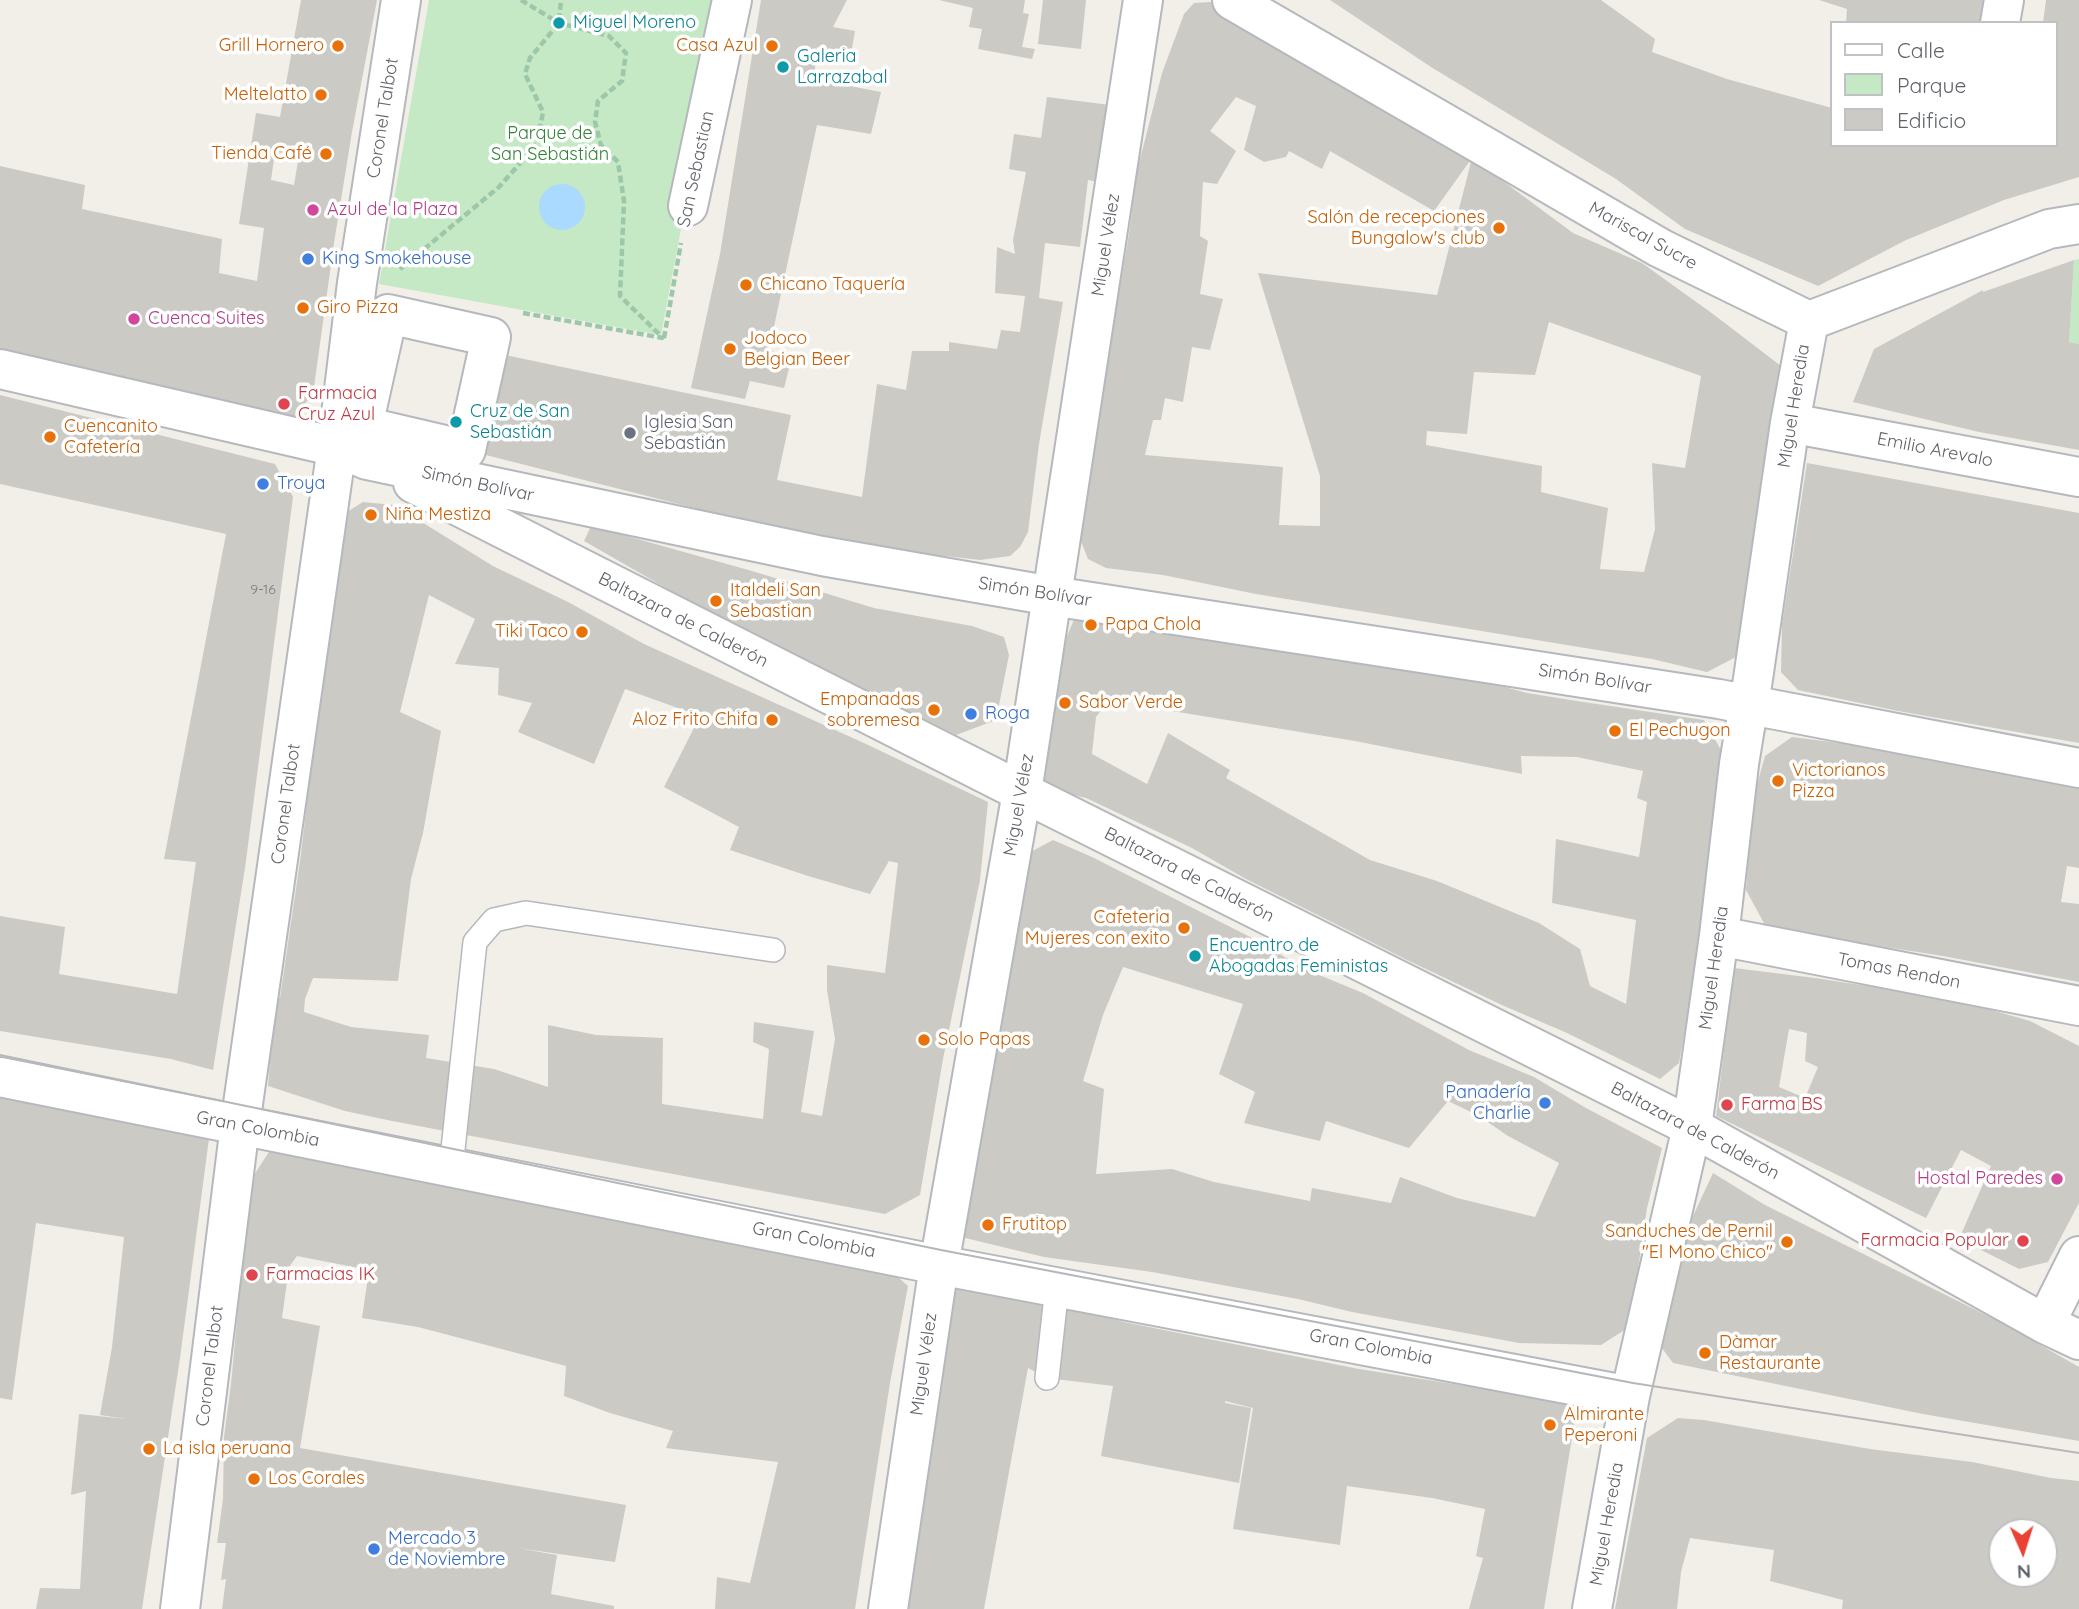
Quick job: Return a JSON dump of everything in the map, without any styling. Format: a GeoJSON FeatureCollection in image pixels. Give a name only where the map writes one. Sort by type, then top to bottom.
{"type":"FeatureCollection","features":[{"type":"Feature","properties":{"kind":"street","name":"Coronel Talbot"},"geometry":{"type":"LineString","coordinates":[[180,1609],[240,1125],[352,454],[357,283],[401,0]]}},
{"type":"Feature","properties":{"kind":"street","name":"San Sebastian"},"geometry":{"type":"LineString","coordinates":[[688,206],[732,0]]}},
{"type":"Feature","properties":{"kind":"street","name":"Miguel Vélez"},"geometry":{"type":"LineString","coordinates":[[888,1609],[939,1265],[1022,792],[1143,0]]}},
{"type":"Feature","properties":{"kind":"street","name":"Mariscal Sucre"},"geometry":{"type":"LineString","coordinates":[[1232,0],[1660,248],[1809,321]]}},
{"type":"Feature","properties":{"kind":"street"},"geometry":{"type":"LineString","coordinates":[[2000,21],[2004,0]]}},
{"type":"Feature","properties":{"kind":"street"},"geometry":{"type":"LineString","coordinates":[[1809,321],[2049,229],[2079,224]]}},
{"type":"Feature","properties":{"kind":"street","name":"Miguel Heredia"},"geometry":{"type":"LineString","coordinates":[[1592,1609],[1630,1396],[1692,1127],[1719,936],[1739,764],[1790,423],[1809,321]]}},
{"type":"Feature","properties":{"kind":"street","name":"Simón Bolívar"},"geometry":{"type":"LineString","coordinates":[[0,369],[352,454],[822,556],[1052,596],[1749,704],[2079,768]]}},
{"type":"Feature","properties":{"kind":"street","name":"Emilio Arevalo"},"geometry":{"type":"LineString","coordinates":[[1790,423],[2079,477]]}},
{"type":"Feature","properties":{"kind":"street","name":"Baltazara de Calderón"},"geometry":{"type":"LineString","coordinates":[[352,454],[1692,1127],[2045,1324],[2079,1340]]}},
{"type":"Feature","properties":{"kind":"street","name":"Tomas Rendon"},"geometry":{"type":"LineString","coordinates":[[1719,936],[2079,1006]]}},
{"type":"Feature","properties":{"kind":"street","name":"Gran Colombia"},"geometry":{"type":"LineString","coordinates":[[0,1077],[939,1265],[1630,1396]]}},
{"type":"Feature","properties":{"kind":"street"},"geometry":{"type":"LineString","coordinates":[[2045,1324],[2079,1256]]}},
{"type":"Feature","properties":{"kind":"lane"},"geometry":{"type":"LineString","coordinates":[[451,1168],[475,942],[494,920],[526,913],[774,950]]}},
{"type":"Feature","properties":{"kind":"lane"},"geometry":{"type":"LineString","coordinates":[[1046,1378],[1057,1287]]}},
{"type":"Feature","properties":{"kind":"path"},"geometry":{"type":"LineString","coordinates":[[521,0],[559,23]]}},
{"type":"Feature","properties":{"kind":"path"},"geometry":{"type":"LineString","coordinates":[[398,271],[499,187],[537,144],[543,112],[524,74],[530,58],[559,23],[561,0]]}},
{"type":"Feature","properties":{"kind":"path","name":"San Sebastian"},"geometry":{"type":"LineString","coordinates":[[559,23],[609,36],[626,53],[622,81],[598,101],[595,122],[601,145],[618,162],[624,201],[620,296],[664,339],[688,206]]}},
{"type":"Feature","properties":{"kind":"green space","name":"Parque de San Sebastián"},"geometry":{"type":"Polygon","coordinates":[[[429,0],[724,0],[661,335],[379,284],[429,0]]]}},
{"type":"Feature","properties":{"kind":"green space"},"geometry":{"type":"Polygon","coordinates":[[[2079,259],[2079,344],[2069,342],[2074,260],[2079,259]]]}},
{"type":"Feature","properties":{"kind":"water"},"geometry":{"type":"Polygon","coordinates":[[[562,184],[578,191],[585,207],[578,223],[562,230],[546,223],[539,207],[546,191],[562,184]]]}},
{"type":"Feature","properties":{"kind":"building"},"geometry":{"type":"Polygon","coordinates":[[[301,0],[377,0],[352,132],[313,394],[290,422],[0,354],[0,166],[85,185],[82,209],[222,239],[219,273],[257,281],[264,228],[239,224],[256,113],[280,117],[301,0]],[[275,152],[271,180],[294,185],[299,155],[275,152]]]}},
{"type":"Feature","properties":{"kind":"building"},"geometry":{"type":"Polygon","coordinates":[[[761,0],[847,0],[833,27],[855,31],[851,54],[817,47],[814,79],[881,92],[871,134],[817,125],[769,350],[792,357],[784,388],[750,381],[745,399],[691,388],[720,254],[761,0]]]}},
{"type":"Feature","properties":{"kind":"building"},"geometry":{"type":"Polygon","coordinates":[[[939,0],[1025,0],[1023,13],[1029,14],[1022,47],[1035,49],[1032,59],[978,49],[982,29],[969,27],[973,8],[939,0]]]}},
{"type":"Feature","properties":{"kind":"building"},"geometry":{"type":"Polygon","coordinates":[[[1043,0],[1086,0],[1081,49],[1038,44],[1043,0]]]}},
{"type":"Feature","properties":{"kind":"building"},"geometry":{"type":"Polygon","coordinates":[[[1330,0],[1601,0],[1655,39],[1652,52],[1727,79],[1830,107],[1830,147],[2058,147],[2058,21],[2043,21],[2046,0],[2079,0],[2079,177],[2004,200],[1906,240],[1818,286],[1685,229],[1616,179],[1431,67],[1330,0]]]}},
{"type":"Feature","properties":{"kind":"building"},"geometry":{"type":"Polygon","coordinates":[[[1819,0],[1983,0],[1980,21],[1846,21],[1847,9],[1819,0]]]}},
{"type":"Feature","properties":{"kind":"building"},"geometry":{"type":"Polygon","coordinates":[[[1210,2],[1240,23],[1472,158],[1573,233],[1642,263],[1781,366],[1740,655],[1707,672],[1652,659],[1256,594],[1163,575],[1106,568],[1088,559],[1078,534],[1129,234],[1137,171],[1162,73],[1184,14],[1194,3],[1210,2]],[[1236,97],[1210,131],[1236,151],[1217,184],[1203,182],[1200,236],[1208,241],[1200,294],[1223,299],[1210,350],[1192,347],[1183,402],[1165,398],[1161,420],[1153,420],[1145,455],[1283,467],[1279,525],[1320,526],[1320,476],[1258,273],[1437,295],[1472,158],[1434,211],[1330,151],[1322,169],[1289,151],[1286,157],[1264,162],[1244,150],[1256,106],[1236,97]],[[1549,322],[1535,375],[1474,372],[1467,434],[1427,431],[1426,445],[1542,466],[1541,492],[1608,508],[1600,569],[1644,572],[1655,529],[1652,463],[1685,468],[1701,376],[1549,322]]]}},
{"type":"Feature","properties":{"kind":"building"},"geometry":{"type":"Polygon","coordinates":[[[1047,97],[1110,105],[1098,182],[1088,180],[1080,247],[1045,243],[1039,298],[1063,302],[1039,444],[1028,532],[1020,547],[1010,556],[980,560],[859,546],[769,527],[470,451],[491,352],[791,415],[777,480],[862,497],[877,384],[906,390],[912,351],[949,351],[949,342],[997,349],[1001,330],[1020,332],[1025,296],[995,293],[997,247],[1015,254],[1013,240],[1026,172],[1009,169],[1014,134],[1041,138],[1047,97]]]}},
{"type":"Feature","properties":{"kind":"building"},"geometry":{"type":"Polygon","coordinates":[[[2074,260],[2069,342],[2079,344],[2079,450],[1979,432],[1853,402],[1874,349],[1983,290],[2074,260]]]}},
{"type":"Feature","properties":{"kind":"building"},"geometry":{"type":"Polygon","coordinates":[[[0,395],[275,464],[293,497],[245,868],[213,1070],[171,1059],[0,1031],[0,916],[65,927],[59,974],[177,994],[196,862],[164,859],[226,534],[0,484],[0,395]]]}},
{"type":"Feature","properties":{"kind":"building"},"geometry":{"type":"Polygon","coordinates":[[[1807,463],[2079,513],[2079,743],[1898,711],[1798,690],[1781,672],[1782,625],[1807,463]]]}},
{"type":"Feature","properties":{"kind":"building"},"geometry":{"type":"Polygon","coordinates":[[[363,502],[394,505],[493,566],[570,603],[644,644],[988,802],[980,880],[943,1059],[920,1195],[885,1214],[392,1121],[345,1111],[268,1086],[275,998],[280,998],[301,854],[321,683],[335,599],[342,515],[363,502]],[[429,595],[400,712],[441,731],[423,833],[411,879],[398,981],[313,978],[305,999],[304,1012],[351,1027],[429,1035],[426,1058],[494,1069],[548,1087],[548,1025],[596,1035],[663,1038],[662,1104],[763,1119],[769,1049],[753,1042],[754,1022],[814,1031],[801,1112],[822,1116],[835,1039],[827,990],[827,965],[885,973],[898,863],[889,861],[870,894],[730,850],[739,827],[664,787],[700,716],[625,689],[594,764],[518,732],[532,703],[498,695],[499,668],[455,664],[475,619],[429,595]]]}},
{"type":"Feature","properties":{"kind":"building"},"geometry":{"type":"Polygon","coordinates":[[[591,526],[874,608],[972,626],[1004,637],[1009,655],[996,720],[956,735],[849,682],[790,659],[584,541],[591,526]]]}},
{"type":"Feature","properties":{"kind":"building"},"geometry":{"type":"Polygon","coordinates":[[[1076,615],[1281,648],[1364,665],[1475,679],[1527,693],[1704,720],[1721,750],[1718,821],[1679,1063],[1660,1079],[1407,960],[1246,879],[1192,848],[1086,798],[1039,787],[1045,718],[1067,636],[1076,615]],[[1113,695],[1096,717],[1092,754],[1147,784],[1168,733],[1230,770],[1226,778],[1370,860],[1437,881],[1539,923],[1580,949],[1590,986],[1626,1004],[1636,920],[1552,903],[1556,839],[1639,857],[1647,802],[1637,798],[1643,771],[1577,757],[1521,756],[1522,774],[1355,741],[1172,711],[1113,695]]]}},
{"type":"Feature","properties":{"kind":"building"},"geometry":{"type":"Polygon","coordinates":[[[1792,737],[1871,747],[2079,785],[2079,868],[2067,866],[2061,902],[2079,904],[2079,982],[1943,956],[1790,932],[1765,925],[1746,890],[1753,799],[1765,756],[1792,737]]]}},
{"type":"Feature","properties":{"kind":"building"},"geometry":{"type":"Polygon","coordinates":[[[1053,840],[1092,857],[1266,945],[1302,968],[1363,993],[1469,1050],[1534,1077],[1662,1148],[1647,1208],[1626,1329],[1601,1345],[1519,1343],[1152,1272],[1044,1257],[957,1236],[1023,856],[1053,840]],[[1123,967],[1103,1015],[1083,1081],[1104,1089],[1096,1174],[1172,1169],[1214,1182],[1310,1201],[1312,1188],[1391,1203],[1400,1177],[1457,1198],[1535,1217],[1559,1163],[1448,1101],[1409,1148],[1326,1121],[1320,1141],[1244,1123],[1255,1092],[1219,1074],[1243,1004],[1123,967]]]}},
{"type":"Feature","properties":{"kind":"building"},"geometry":{"type":"Polygon","coordinates":[[[1734,968],[1953,999],[2030,1021],[2079,1046],[2079,1203],[2048,1262],[2019,1269],[1959,1239],[1991,1166],[1961,1150],[1926,1218],[1716,1116],[1734,968]],[[1789,1029],[1779,1087],[1805,1098],[1818,1067],[1805,1061],[1807,1033],[1789,1029]]]}},
{"type":"Feature","properties":{"kind":"building"},"geometry":{"type":"Polygon","coordinates":[[[0,1094],[210,1131],[180,1358],[142,1609],[36,1609],[40,1588],[80,1589],[86,1491],[71,1495],[79,1414],[127,1419],[100,1415],[112,1347],[124,1237],[36,1223],[12,1400],[0,1398],[0,1094]]]}},
{"type":"Feature","properties":{"kind":"building"},"geometry":{"type":"Polygon","coordinates":[[[269,1152],[308,1157],[515,1200],[881,1262],[908,1286],[855,1609],[715,1609],[717,1577],[750,1583],[778,1462],[666,1448],[673,1431],[610,1413],[564,1396],[566,1366],[418,1327],[362,1318],[369,1270],[297,1256],[289,1267],[282,1318],[320,1326],[300,1448],[626,1505],[615,1562],[517,1548],[557,1555],[551,1594],[614,1606],[614,1609],[222,1609],[226,1579],[221,1580],[226,1543],[217,1543],[223,1499],[224,1437],[250,1181],[269,1152]]]}},
{"type":"Feature","properties":{"kind":"building"},"geometry":{"type":"Polygon","coordinates":[[[1713,1173],[1765,1205],[2002,1323],[2079,1367],[2079,1441],[1923,1414],[1673,1363],[1653,1336],[1687,1229],[1713,1173]]]}},
{"type":"Feature","properties":{"kind":"building"},"geometry":{"type":"Polygon","coordinates":[[[956,1282],[1038,1299],[1124,1322],[1359,1369],[1510,1393],[1574,1400],[1575,1419],[1544,1609],[1469,1609],[1483,1558],[1476,1556],[1485,1509],[1432,1498],[1347,1486],[1340,1545],[1233,1529],[1253,1408],[1225,1401],[1251,1408],[1239,1483],[1101,1456],[1113,1386],[1047,1378],[1028,1368],[984,1609],[908,1609],[915,1543],[956,1282]]]}},
{"type":"Feature","properties":{"kind":"building"},"geometry":{"type":"Polygon","coordinates":[[[1678,1418],[1704,1420],[1870,1449],[1972,1462],[2079,1481],[2079,1609],[1842,1609],[1843,1600],[1770,1581],[1774,1550],[1690,1538],[1681,1572],[1677,1609],[1615,1609],[1647,1438],[1678,1418]]]}},
{"type":"Feature","properties":{"kind":"tram line"},"geometry":{"type":"LineString","coordinates":[[0,1055],[941,1250],[1633,1383],[2079,1453]]}},
{"type":"Feature","properties":{"kind":"place","name":"Miguel Moreno"},"geometry":{"type":"Point","coordinates":[559,23]}},
{"type":"Feature","properties":{"kind":"place","name":"Grill Hornero"},"geometry":{"type":"Point","coordinates":[338,46]}},
{"type":"Feature","properties":{"kind":"place","name":"Casa Azul"},"geometry":{"type":"Point","coordinates":[772,46]}},
{"type":"Feature","properties":{"kind":"place","name":"Galeria Larrazabal"},"geometry":{"type":"Point","coordinates":[783,67]}},
{"type":"Feature","properties":{"kind":"place","name":"Meltelatto"},"geometry":{"type":"Point","coordinates":[321,95]}},
{"type":"Feature","properties":{"kind":"place","name":"Tienda Café"},"geometry":{"type":"Point","coordinates":[326,154]}},
{"type":"Feature","properties":{"kind":"place","name":"Azul de la Plaza"},"geometry":{"type":"Point","coordinates":[313,210]}},
{"type":"Feature","properties":{"kind":"place","name":"Salón de recepciones Bungalow's club"},"geometry":{"type":"Point","coordinates":[1499,228]}},
{"type":"Feature","properties":{"kind":"place","name":"King Smokehouse"},"geometry":{"type":"Point","coordinates":[308,259]}},
{"type":"Feature","properties":{"kind":"place","name":"Chicano Taquería"},"geometry":{"type":"Point","coordinates":[746,285]}},
{"type":"Feature","properties":{"kind":"place","name":"Giro Pizza"},"geometry":{"type":"Point","coordinates":[303,308]}},
{"type":"Feature","properties":{"kind":"place","name":"Cuenca Suites"},"geometry":{"type":"Point","coordinates":[134,319]}},
{"type":"Feature","properties":{"kind":"place","name":"Jodoco Belgian Beer"},"geometry":{"type":"Point","coordinates":[730,349]}},
{"type":"Feature","properties":{"kind":"place","name":"Farmacia Cruz Azul"},"geometry":{"type":"Point","coordinates":[284,404]}},
{"type":"Feature","properties":{"kind":"place","name":"Cruz de San Sebastián"},"geometry":{"type":"Point","coordinates":[456,422]}},
{"type":"Feature","properties":{"kind":"place","name":"Iglesia San Sebastián"},"geometry":{"type":"Point","coordinates":[630,433]}},
{"type":"Feature","properties":{"kind":"place","name":"Cuencanito Cafetería"},"geometry":{"type":"Point","coordinates":[50,437]}},
{"type":"Feature","properties":{"kind":"place","name":"Troya"},"geometry":{"type":"Point","coordinates":[263,484]}},
{"type":"Feature","properties":{"kind":"place","name":"Niña Mestiza"},"geometry":{"type":"Point","coordinates":[371,515]}},
{"type":"Feature","properties":{"kind":"place","name":"Italdeli San Sebastian"},"geometry":{"type":"Point","coordinates":[716,601]}},
{"type":"Feature","properties":{"kind":"place","name":"Papa Chola"},"geometry":{"type":"Point","coordinates":[1091,625]}},
{"type":"Feature","properties":{"kind":"place","name":"Tiki Taco"},"geometry":{"type":"Point","coordinates":[582,632]}},
{"type":"Feature","properties":{"kind":"place","name":"Sabor Verde"},"geometry":{"type":"Point","coordinates":[1065,703]}},
{"type":"Feature","properties":{"kind":"place","name":"Empanadas sobremesa"},"geometry":{"type":"Point","coordinates":[934,710]}},
{"type":"Feature","properties":{"kind":"place","name":"Roga"},"geometry":{"type":"Point","coordinates":[971,714]}},
{"type":"Feature","properties":{"kind":"place","name":"Aloz Frito Chifa"},"geometry":{"type":"Point","coordinates":[772,720]}},
{"type":"Feature","properties":{"kind":"place","name":"El Pechugon"},"geometry":{"type":"Point","coordinates":[1615,731]}},
{"type":"Feature","properties":{"kind":"place","name":"Victorianos Pizza"},"geometry":{"type":"Point","coordinates":[1778,781]}},
{"type":"Feature","properties":{"kind":"place","name":"Cafeteria Mujeres con exito"},"geometry":{"type":"Point","coordinates":[1184,928]}},
{"type":"Feature","properties":{"kind":"place","name":"Encuentro de Abogadas Feministas"},"geometry":{"type":"Point","coordinates":[1195,956]}},
{"type":"Feature","properties":{"kind":"place","name":"Solo Papas"},"geometry":{"type":"Point","coordinates":[924,1040]}},
{"type":"Feature","properties":{"kind":"place","name":"Panadería Charlie"},"geometry":{"type":"Point","coordinates":[1545,1103]}},
{"type":"Feature","properties":{"kind":"place","name":"Farma BS"},"geometry":{"type":"Point","coordinates":[1727,1105]}},
{"type":"Feature","properties":{"kind":"place","name":"Hostal Paredes"},"geometry":{"type":"Point","coordinates":[2057,1179]}},
{"type":"Feature","properties":{"kind":"place","name":"Frutitop"},"geometry":{"type":"Point","coordinates":[988,1225]}},
{"type":"Feature","properties":{"kind":"place","name":"Farmacia Popular"},"geometry":{"type":"Point","coordinates":[2023,1241]}},
{"type":"Feature","properties":{"kind":"place","name":"Sanduches de Pernil \"El Mono Chico\""},"geometry":{"type":"Point","coordinates":[1787,1242]}},
{"type":"Feature","properties":{"kind":"place","name":"Farmacias IK"},"geometry":{"type":"Point","coordinates":[252,1275]}},
{"type":"Feature","properties":{"kind":"place","name":"Dàmar Restaurante"},"geometry":{"type":"Point","coordinates":[1705,1353]}},
{"type":"Feature","properties":{"kind":"place","name":"Almirante Peperoni"},"geometry":{"type":"Point","coordinates":[1550,1425]}},
{"type":"Feature","properties":{"kind":"place","name":"La isla peruana"},"geometry":{"type":"Point","coordinates":[149,1449]}},
{"type":"Feature","properties":{"kind":"place","name":"Los Corales"},"geometry":{"type":"Point","coordinates":[254,1479]}},
{"type":"Feature","properties":{"kind":"place","name":"Mercado 3 de Noviembre"},"geometry":{"type":"Point","coordinates":[374,1549]}}]}
